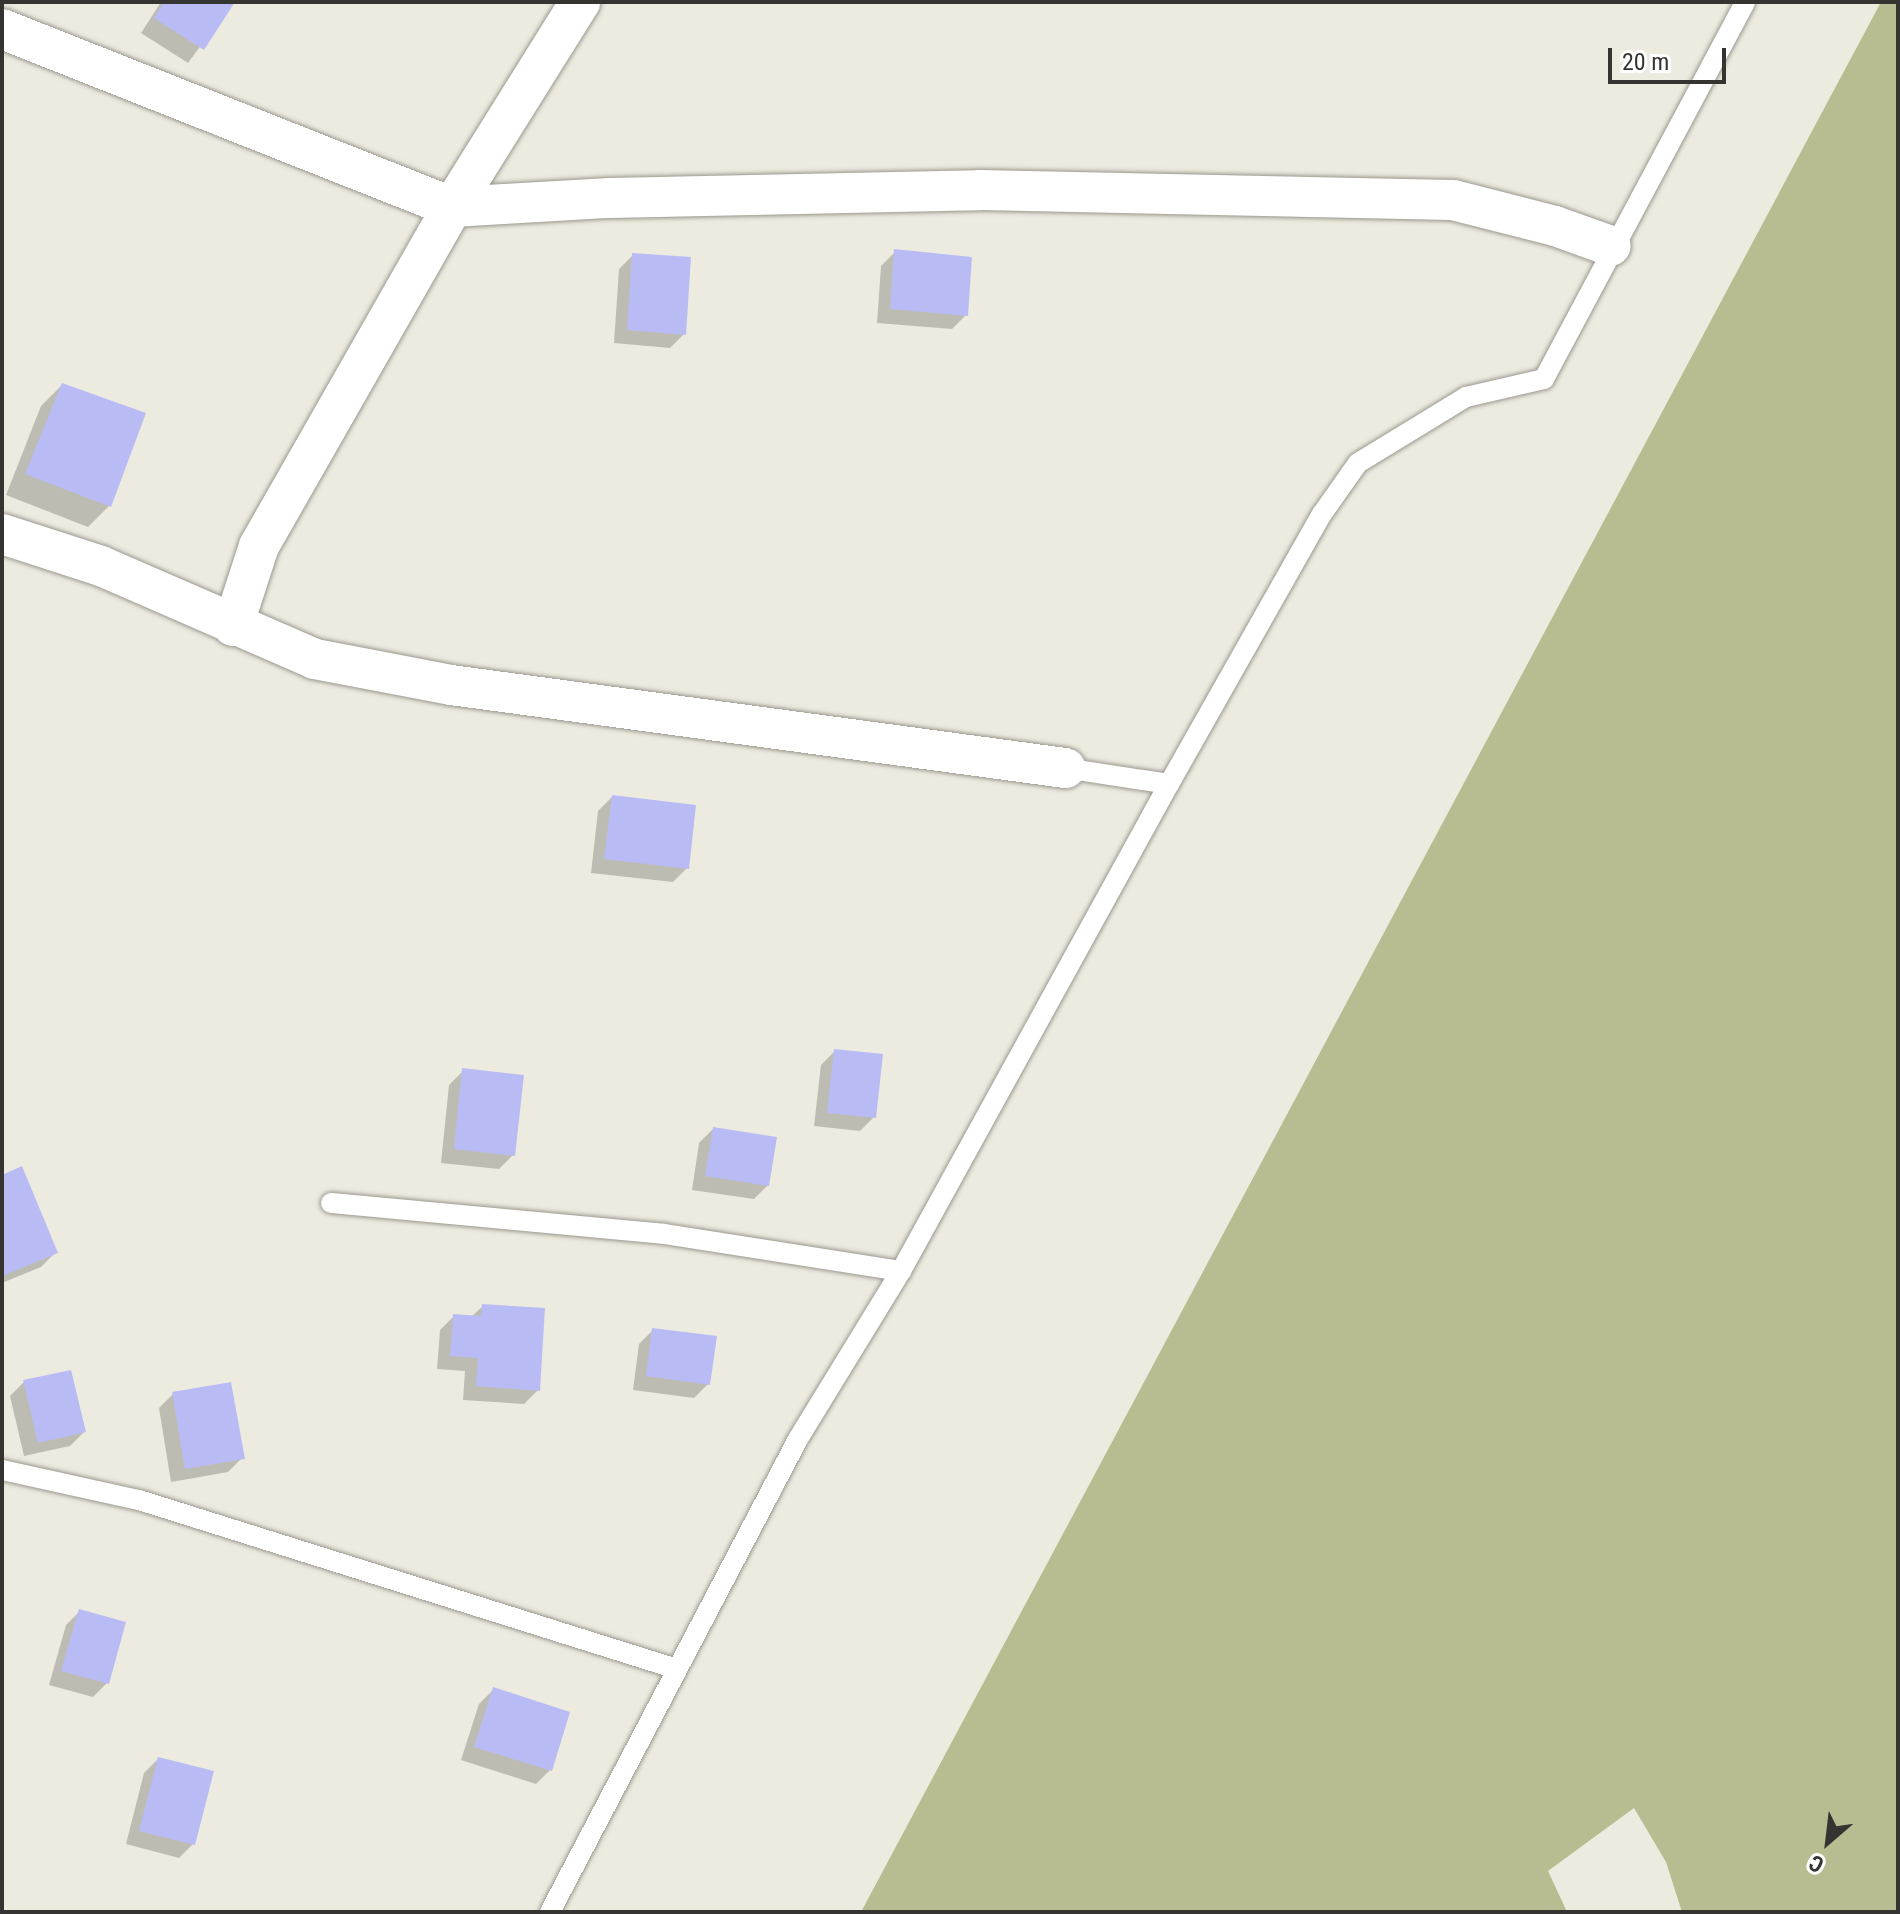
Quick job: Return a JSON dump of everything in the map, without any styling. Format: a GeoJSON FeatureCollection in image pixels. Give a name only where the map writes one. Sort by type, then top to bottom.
{"type":"FeatureCollection","features":[{"type":"Feature","properties":{"kind":"street"},"geometry":{"type":"LineString","coordinates":[[233,626],[259,546],[452,207],[580,2]]}},
{"type":"Feature","properties":{"kind":"street"},"geometry":{"type":"LineString","coordinates":[[2,29],[452,207],[980,190],[1453,200],[1555,226],[1611,246]]}},
{"type":"Feature","properties":{"kind":"street"},"geometry":{"type":"LineString","coordinates":[[2,534],[101,566],[233,626],[315,659],[451,685],[1065,768]]}},
{"type":"Feature","properties":{"kind":"lane"},"geometry":{"type":"LineString","coordinates":[[550,1912],[798,1439],[901,1271],[1169,784],[1322,514],[1358,463],[1466,397],[1544,379],[1611,246],[1745,2]]}},
{"type":"Feature","properties":{"kind":"lane"},"geometry":{"type":"LineString","coordinates":[[1065,768],[1169,784]]}},
{"type":"Feature","properties":{"kind":"lane"},"geometry":{"type":"LineString","coordinates":[[331,1203],[664,1234],[901,1271]]}},
{"type":"Feature","properties":{"kind":"lane"},"geometry":{"type":"LineString","coordinates":[[2,1470],[139,1500],[677,1669]]}},
{"type":"Feature","properties":{"kind":"green space"},"geometry":{"type":"Polygon","coordinates":[[[1881,2],[1898,2],[1898,1912],[1682,1912],[1666,1862],[1634,1808],[1548,1871],[1567,1912],[861,1912],[1881,2]]]}},
{"type":"Feature","properties":{"kind":"building"},"geometry":{"type":"Polygon","coordinates":[[[164,2],[235,2],[204,50],[154,18],[164,2]]]}},
{"type":"Feature","properties":{"kind":"building"},"geometry":{"type":"Polygon","coordinates":[[[894,249],[972,257],[968,316],[890,309],[894,249]]]}},
{"type":"Feature","properties":{"kind":"building"},"geometry":{"type":"Polygon","coordinates":[[[632,253],[691,257],[686,335],[627,330],[632,253]]]}},
{"type":"Feature","properties":{"kind":"building"},"geometry":{"type":"Polygon","coordinates":[[[62,383],[146,413],[111,507],[25,474],[62,383]]]}},
{"type":"Feature","properties":{"kind":"building"},"geometry":{"type":"Polygon","coordinates":[[[612,795],[696,805],[689,869],[604,859],[612,795]]]}},
{"type":"Feature","properties":{"kind":"building"},"geometry":{"type":"Polygon","coordinates":[[[834,1049],[883,1054],[876,1118],[827,1113],[834,1049]]]}},
{"type":"Feature","properties":{"kind":"building"},"geometry":{"type":"Polygon","coordinates":[[[462,1068],[524,1075],[515,1156],[454,1149],[462,1068]]]}},
{"type":"Feature","properties":{"kind":"building"},"geometry":{"type":"Polygon","coordinates":[[[713,1127],[777,1137],[769,1186],[705,1176],[713,1127]]]}},
{"type":"Feature","properties":{"kind":"building"},"geometry":{"type":"Polygon","coordinates":[[[22,1166],[58,1253],[2,1276],[2,1175],[22,1166]]]}},
{"type":"Feature","properties":{"kind":"building"},"geometry":{"type":"Polygon","coordinates":[[[482,1304],[545,1308],[540,1391],[476,1386],[478,1358],[450,1356],[453,1314],[481,1316],[482,1304]]]}},
{"type":"Feature","properties":{"kind":"building"},"geometry":{"type":"Polygon","coordinates":[[[652,1328],[717,1336],[710,1385],[646,1376],[652,1328]]]}},
{"type":"Feature","properties":{"kind":"building"},"geometry":{"type":"Polygon","coordinates":[[[71,1370],[86,1432],[38,1443],[23,1380],[71,1370]]]}},
{"type":"Feature","properties":{"kind":"building"},"geometry":{"type":"Polygon","coordinates":[[[231,1382],[245,1459],[185,1469],[172,1392],[231,1382]]]}},
{"type":"Feature","properties":{"kind":"building"},"geometry":{"type":"Polygon","coordinates":[[[79,1609],[126,1622],[109,1684],[61,1671],[79,1609]]]}},
{"type":"Feature","properties":{"kind":"building"},"geometry":{"type":"Polygon","coordinates":[[[493,1687],[570,1712],[552,1771],[474,1747],[493,1687]]]}},
{"type":"Feature","properties":{"kind":"building"},"geometry":{"type":"Polygon","coordinates":[[[158,1757],[214,1771],[195,1845],[139,1831],[158,1757]]]}}]}
